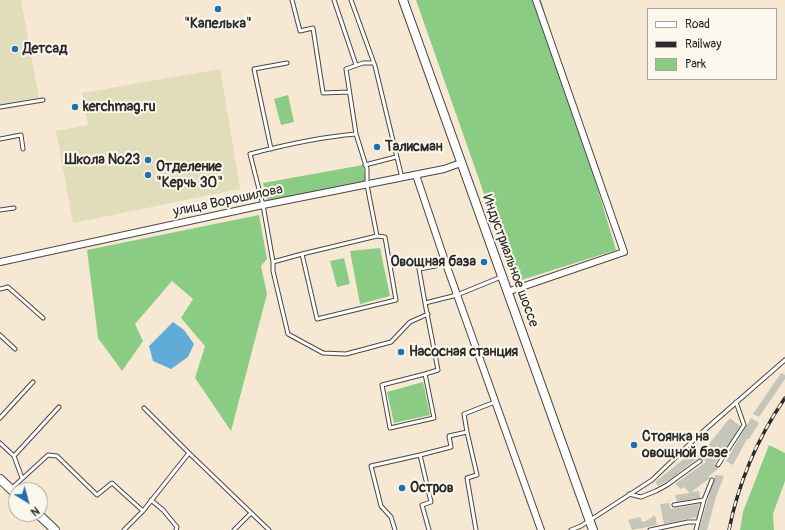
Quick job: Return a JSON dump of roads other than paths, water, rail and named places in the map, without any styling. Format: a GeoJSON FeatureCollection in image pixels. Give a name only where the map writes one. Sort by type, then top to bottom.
{"type":"FeatureCollection","features":[{"type":"Feature","properties":{"kind":"main road","name":"Индустриальное шоссе"},"geometry":{"type":"LineString","coordinates":[[403,0],[593,530]]}},
{"type":"Feature","properties":{"kind":"main road"},"geometry":{"type":"LineString","coordinates":[[0,479],[8,486]]}},
{"type":"Feature","properties":{"kind":"main road"},"geometry":{"type":"LineString","coordinates":[[46,522],[55,530]]}},
{"type":"Feature","properties":{"kind":"street"},"geometry":{"type":"LineString","coordinates":[[507,292],[624,252],[536,0]]}},
{"type":"Feature","properties":{"kind":"street","name":"улица Ворошилова"},"geometry":{"type":"LineString","coordinates":[[0,262],[263,205],[416,175],[461,163]]}},
{"type":"Feature","properties":{"kind":"street"},"geometry":{"type":"LineString","coordinates":[[416,175],[446,264],[541,530]]}},
{"type":"Feature","properties":{"kind":"lane"},"geometry":{"type":"LineString","coordinates":[[292,0],[300,31],[313,28],[323,94],[349,92]]}},
{"type":"Feature","properties":{"kind":"lane"},"geometry":{"type":"LineString","coordinates":[[334,0],[356,66]]}},
{"type":"Feature","properties":{"kind":"lane"},"geometry":{"type":"LineString","coordinates":[[351,0],[374,63],[402,178]]}},
{"type":"Feature","properties":{"kind":"lane"},"geometry":{"type":"LineString","coordinates":[[271,149],[254,69],[287,63]]}},
{"type":"Feature","properties":{"kind":"lane"},"geometry":{"type":"LineString","coordinates":[[374,63],[363,63],[346,69],[356,134],[366,165],[367,185],[377,236]]}},
{"type":"Feature","properties":{"kind":"lane"},"geometry":{"type":"LineString","coordinates":[[0,108],[43,100]]}},
{"type":"Feature","properties":{"kind":"lane"},"geometry":{"type":"LineString","coordinates":[[356,134],[342,135],[250,154],[263,205],[273,262],[273,270],[288,334],[323,353],[346,354],[391,342],[410,322],[428,314]]}},
{"type":"Feature","properties":{"kind":"lane"},"geometry":{"type":"LineString","coordinates":[[0,139],[21,135],[23,148]]}},
{"type":"Feature","properties":{"kind":"lane"},"geometry":{"type":"LineString","coordinates":[[366,165],[396,157]]}},
{"type":"Feature","properties":{"kind":"lane"},"geometry":{"type":"LineString","coordinates":[[0,210],[14,208]]}},
{"type":"Feature","properties":{"kind":"lane"},"geometry":{"type":"LineString","coordinates":[[273,262],[302,254],[377,236],[385,237],[396,300],[317,319],[302,254]]}},
{"type":"Feature","properties":{"kind":"lane"},"geometry":{"type":"LineString","coordinates":[[425,374],[434,418],[390,428],[382,385],[438,370],[419,269],[446,264]]}},
{"type":"Feature","properties":{"kind":"lane"},"geometry":{"type":"LineString","coordinates":[[425,303],[457,295],[502,277]]}},
{"type":"Feature","properties":{"kind":"lane"},"geometry":{"type":"LineString","coordinates":[[0,289],[8,287],[43,318]]}},
{"type":"Feature","properties":{"kind":"lane"},"geometry":{"type":"LineString","coordinates":[[0,335],[15,349]]}},
{"type":"Feature","properties":{"kind":"lane"},"geometry":{"type":"LineString","coordinates":[[571,530],[581,526],[661,472],[699,435],[785,360]]}},
{"type":"Feature","properties":{"kind":"lane"},"geometry":{"type":"LineString","coordinates":[[0,418],[33,382]]}},
{"type":"Feature","properties":{"kind":"lane"},"geometry":{"type":"LineString","coordinates":[[476,530],[467,478],[477,475],[464,414],[495,402]]}},
{"type":"Feature","properties":{"kind":"lane"},"geometry":{"type":"LineString","coordinates":[[718,465],[744,424],[736,402]]}},
{"type":"Feature","properties":{"kind":"lane"},"geometry":{"type":"LineString","coordinates":[[14,456],[59,407]]}},
{"type":"Feature","properties":{"kind":"lane"},"geometry":{"type":"LineString","coordinates":[[144,408],[269,530]]}},
{"type":"Feature","properties":{"kind":"lane"},"geometry":{"type":"LineString","coordinates":[[396,530],[391,517],[381,506],[371,466],[451,447],[449,436],[467,432]]}},
{"type":"Feature","properties":{"kind":"lane"},"geometry":{"type":"LineString","coordinates":[[0,443],[14,456],[22,478]]}},
{"type":"Feature","properties":{"kind":"lane"},"geometry":{"type":"LineString","coordinates":[[124,530],[143,511],[189,453]]}},
{"type":"Feature","properties":{"kind":"lane"},"geometry":{"type":"LineString","coordinates":[[19,482],[48,455],[57,456],[97,495],[112,483],[143,511]]}},
{"type":"Feature","properties":{"kind":"lane"},"geometry":{"type":"LineString","coordinates":[[420,455],[431,502],[422,505],[429,530]]}},
{"type":"Feature","properties":{"kind":"lane"},"geometry":{"type":"LineString","coordinates":[[629,494],[641,497],[656,491],[700,461]]}},
{"type":"Feature","properties":{"kind":"lane"},"geometry":{"type":"LineString","coordinates":[[696,530],[704,500],[712,480]]}},
{"type":"Feature","properties":{"kind":"lane"},"geometry":{"type":"LineString","coordinates":[[151,500],[163,510],[178,527],[176,530]]}},
{"type":"Feature","properties":{"kind":"lane"},"geometry":{"type":"LineString","coordinates":[[674,505],[704,500]]}},
{"type":"Feature","properties":{"kind":"lane"},"geometry":{"type":"LineString","coordinates":[[234,530],[251,513]]}},
{"type":"Feature","properties":{"kind":"lane"},"geometry":{"type":"LineString","coordinates":[[650,530],[688,522],[698,522]]}},
{"type":"Feature","properties":{"kind":"water"},"geometry":{"type":"Polygon","coordinates":[[[173,322],[184,330],[194,344],[188,357],[171,369],[153,361],[149,346],[173,322]]]}},
{"type":"Feature","properties":{"kind":"railway"},"geometry":{"type":"LineString","coordinates":[[729,530],[738,494],[750,461],[766,429],[785,398]]}},
{"type":"Feature","properties":{"kind":"place","name":"\"Капелька\""},"geometry":{"type":"Point","coordinates":[218,9]}},
{"type":"Feature","properties":{"kind":"place","name":"Детсад"},"geometry":{"type":"Point","coordinates":[15,49]}},
{"type":"Feature","properties":{"kind":"place","name":"kerchmag.ru"},"geometry":{"type":"Point","coordinates":[75,107]}},
{"type":"Feature","properties":{"kind":"place","name":"Талисман"},"geometry":{"type":"Point","coordinates":[377,147]}},
{"type":"Feature","properties":{"kind":"place","name":"Школа №23"},"geometry":{"type":"Point","coordinates":[148,160]}},
{"type":"Feature","properties":{"kind":"place","name":"Отделение \"Керчь 30\""},"geometry":{"type":"Point","coordinates":[148,175]}},
{"type":"Feature","properties":{"kind":"place","name":"Овощная база"},"geometry":{"type":"Point","coordinates":[484,262]}},
{"type":"Feature","properties":{"kind":"place","name":"Насосная станция"},"geometry":{"type":"Point","coordinates":[401,352]}},
{"type":"Feature","properties":{"kind":"place","name":"Стоянка на овощной базе"},"geometry":{"type":"Point","coordinates":[634,445]}},
{"type":"Feature","properties":{"kind":"place","name":"Остров"},"geometry":{"type":"Point","coordinates":[402,488]}}]}
